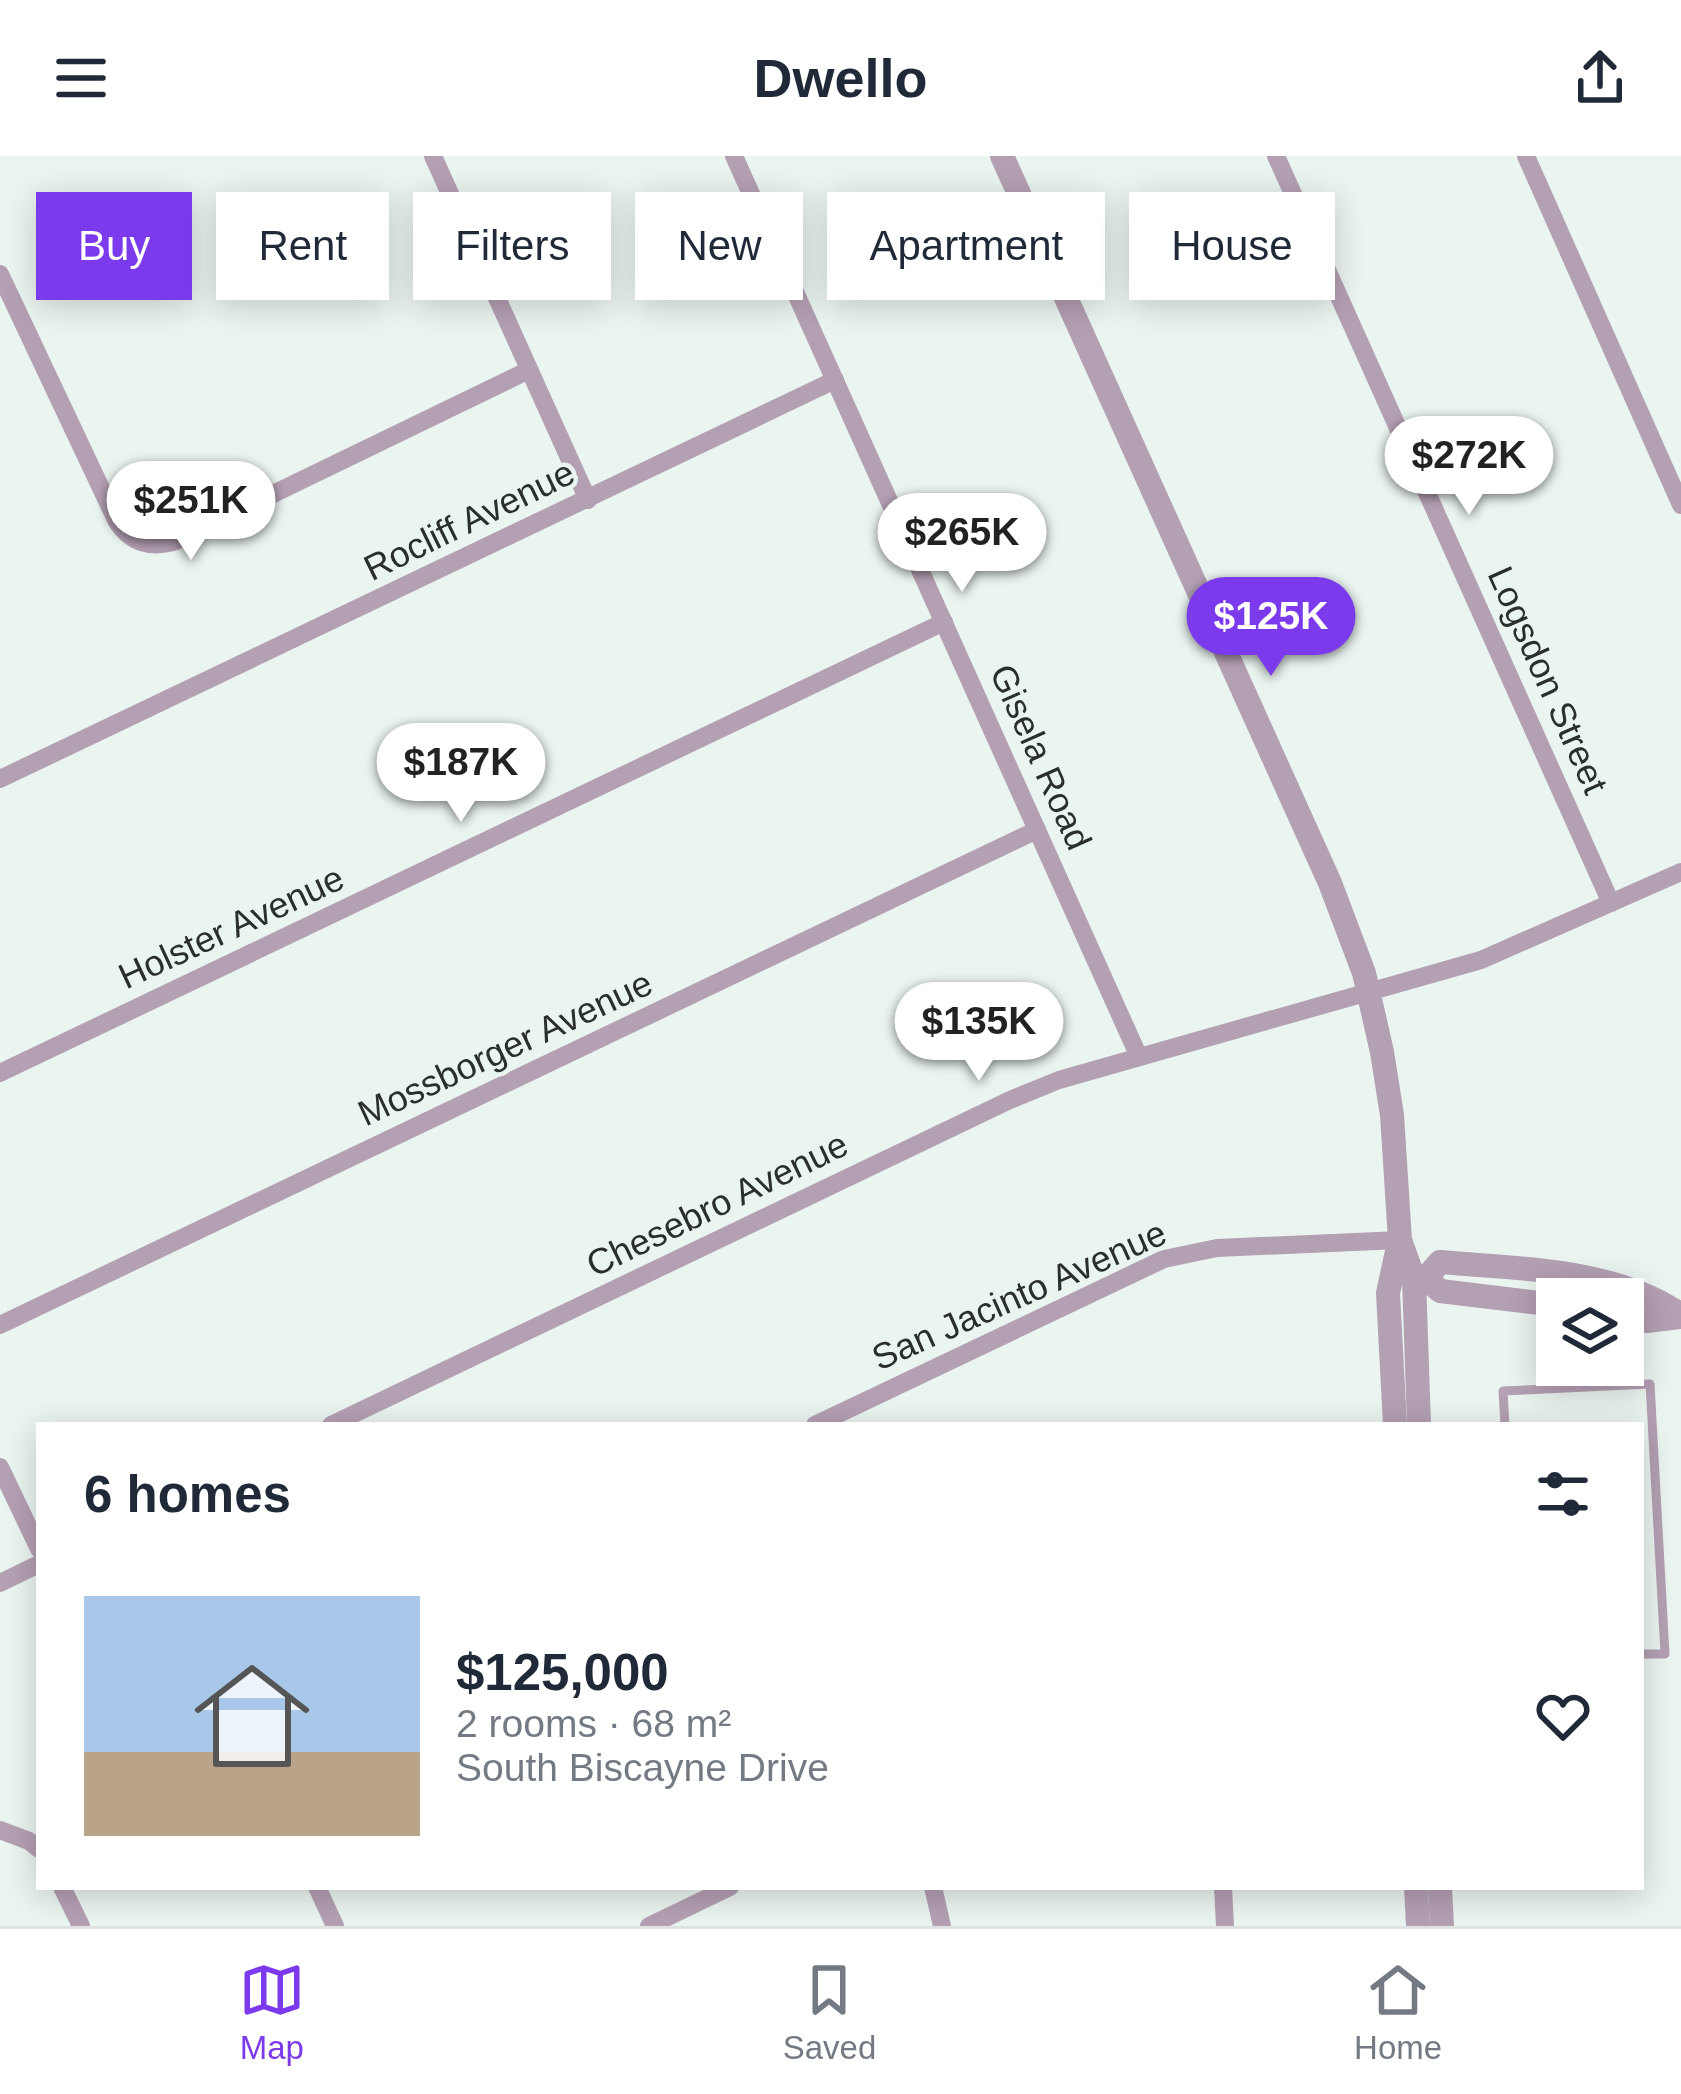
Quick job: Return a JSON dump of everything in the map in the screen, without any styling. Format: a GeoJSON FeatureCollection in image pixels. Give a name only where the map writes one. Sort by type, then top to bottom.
{"type":"FeatureCollection","features":[{"type":"Feature","properties":{"kind":"street"},"geometry":{"type":"LineString","coordinates":[[433,156],[588,500]]}},
{"type":"Feature","properties":{"kind":"street","name":"Gisela Road"},"geometry":{"type":"LineString","coordinates":[[734,156],[1138,1058]]}},
{"type":"Feature","properties":{"kind":"street"},"geometry":{"type":"LineString","coordinates":[[1002,156],[1330,883],[1370,993],[1392,1115],[1400,1240],[1410,1279],[1419,1422]]}},
{"type":"Feature","properties":{"kind":"street","name":"Logsdon Street"},"geometry":{"type":"LineString","coordinates":[[1276,156],[1611,903]]}},
{"type":"Feature","properties":{"kind":"street"},"geometry":{"type":"LineString","coordinates":[[1526,156],[1681,505]]}},
{"type":"Feature","properties":{"kind":"street"},"geometry":{"type":"LineString","coordinates":[[0,274],[116,520],[128,536],[149,544],[176,541],[529,370]]}},
{"type":"Feature","properties":{"kind":"street","name":"Rocliff Avenue"},"geometry":{"type":"LineString","coordinates":[[0,779],[835,380]]}},
{"type":"Feature","properties":{"kind":"street","name":"Holster Avenue"},"geometry":{"type":"LineString","coordinates":[[0,1073],[944,622]]}},
{"type":"Feature","properties":{"kind":"street","name":"Mossborger Avenue"},"geometry":{"type":"LineString","coordinates":[[0,1325],[1037,830]]}},
{"type":"Feature","properties":{"kind":"street","name":"Chesebro Avenue"},"geometry":{"type":"LineString","coordinates":[[337,1422],[1010,1100],[1059,1080],[1481,960],[1681,872]]}},
{"type":"Feature","properties":{"kind":"street","name":"San Jacinto Avenue"},"geometry":{"type":"LineString","coordinates":[[821,1422],[1164,1259],[1217,1248],[1400,1240]]}},
{"type":"Feature","properties":{"kind":"street"},"geometry":{"type":"LineString","coordinates":[[1395,1422],[1388,1293],[1440,1262],[1543,1271],[1613,1285],[1665,1304],[1681,1316]]}},
{"type":"Feature","properties":{"kind":"street"},"geometry":{"type":"LineString","coordinates":[[1410,1279],[1440,1291],[1536,1302]]}},
{"type":"Feature","properties":{"kind":"street"},"geometry":{"type":"LineString","coordinates":[[1644,1320],[1681,1316]]}},
{"type":"Feature","properties":{"kind":"street"},"geometry":{"type":"LineString","coordinates":[[0,1467],[36,1544]]}},
{"type":"Feature","properties":{"kind":"street"},"geometry":{"type":"LineString","coordinates":[[0,1583],[36,1565]]}},
{"type":"Feature","properties":{"kind":"street"},"geometry":{"type":"LineString","coordinates":[[0,1830],[36,1847]]}},
{"type":"Feature","properties":{"kind":"street"},"geometry":{"type":"LineString","coordinates":[[63,1890],[81,1926]]}},
{"type":"Feature","properties":{"kind":"street"},"geometry":{"type":"LineString","coordinates":[[317,1890],[334,1926]]}},
{"type":"Feature","properties":{"kind":"street"},"geometry":{"type":"LineString","coordinates":[[649,1926],[724,1890]]}},
{"type":"Feature","properties":{"kind":"street"},"geometry":{"type":"LineString","coordinates":[[934,1890],[942,1926]]}},
{"type":"Feature","properties":{"kind":"street"},"geometry":{"type":"LineString","coordinates":[[1223,1890],[1225,1926]]}},
{"type":"Feature","properties":{"kind":"street"},"geometry":{"type":"LineString","coordinates":[[1416,1890],[1418,1926]]}},
{"type":"Feature","properties":{"kind":"street"},"geometry":{"type":"LineString","coordinates":[[1440,1890],[1442,1926]]}},
{"type":"Feature","properties":{"kind":"lane"},"geometry":{"type":"LineString","coordinates":[[1505,1422],[1503,1391],[1651,1384],[1665,1654],[1644,1654]]}}]}
